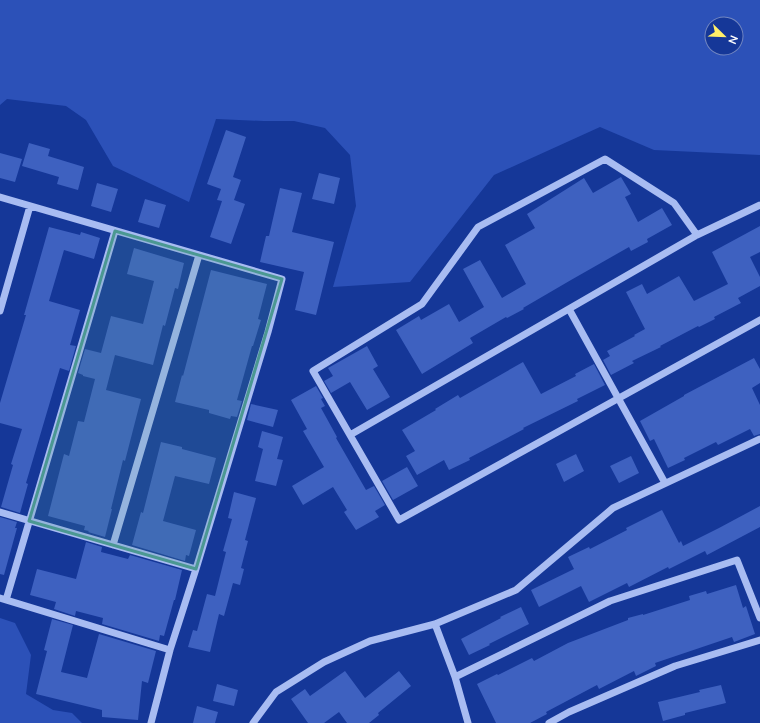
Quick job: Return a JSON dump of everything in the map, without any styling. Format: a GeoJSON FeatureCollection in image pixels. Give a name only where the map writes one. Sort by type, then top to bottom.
{"type":"FeatureCollection","features":[{"type":"Feature","properties":{"kind":"street"},"geometry":{"type":"LineString","coordinates":[[697,235],[674,203],[605,159],[478,228],[422,304],[313,370],[399,520],[760,320]]}},
{"type":"Feature","properties":{"kind":"street"},"geometry":{"type":"LineString","coordinates":[[0,197],[282,279],[268,332],[170,650],[151,723]]}},
{"type":"Feature","properties":{"kind":"street"},"geometry":{"type":"LineString","coordinates":[[350,435],[697,235],[760,205]]}},
{"type":"Feature","properties":{"kind":"street"},"geometry":{"type":"LineString","coordinates":[[0,311],[30,206]]}},
{"type":"Feature","properties":{"kind":"street"},"geometry":{"type":"LineString","coordinates":[[115,231],[3,599],[170,650]]}},
{"type":"Feature","properties":{"kind":"street"},"geometry":{"type":"LineString","coordinates":[[113,545],[199,255]]}},
{"type":"Feature","properties":{"kind":"street"},"geometry":{"type":"LineString","coordinates":[[569,309],[665,483]]}},
{"type":"Feature","properties":{"kind":"street"},"geometry":{"type":"LineString","coordinates":[[253,723],[276,692],[324,662],[370,641],[436,624],[516,590],[613,508],[760,439]]}},
{"type":"Feature","properties":{"kind":"street"},"geometry":{"type":"LineString","coordinates":[[0,512],[196,569]]}},
{"type":"Feature","properties":{"kind":"street"},"geometry":{"type":"LineString","coordinates":[[454,677],[610,601],[737,560],[760,618]]}},
{"type":"Feature","properties":{"kind":"street"},"geometry":{"type":"LineString","coordinates":[[436,624],[468,723]]}},
{"type":"Feature","properties":{"kind":"street"},"geometry":{"type":"LineString","coordinates":[[549,723],[569,712],[675,666],[760,640]]}},
{"type":"Feature","properties":{"kind":"highlighted area"},"geometry":{"type":"Polygon","coordinates":[[[115,231],[282,279],[196,569],[29,521],[115,231]]]}},
{"type":"Feature","properties":{"kind":"shaded area"},"geometry":{"type":"Polygon","coordinates":[[[0,0],[760,0],[760,155],[654,150],[600,127],[494,175],[410,282],[333,287],[356,206],[350,155],[325,128],[294,121],[216,119],[189,202],[113,166],[86,120],[66,106],[7,99],[0,105],[0,0]]]}},
{"type":"Feature","properties":{"kind":"shaded area"},"geometry":{"type":"Polygon","coordinates":[[[0,618],[15,623],[31,655],[26,694],[53,710],[72,713],[82,723],[0,723],[0,618]]]}},
{"type":"Feature","properties":{"kind":"building"},"geometry":{"type":"Polygon","coordinates":[[[226,130],[246,137],[233,177],[241,180],[234,200],[245,204],[231,244],[210,237],[222,201],[217,200],[221,189],[207,184],[226,130]]]}},
{"type":"Feature","properties":{"kind":"building"},"geometry":{"type":"Polygon","coordinates":[[[29,143],[50,149],[48,156],[84,167],[78,190],[57,184],[59,177],[22,166],[29,143]]]}},
{"type":"Feature","properties":{"kind":"building"},"geometry":{"type":"Polygon","coordinates":[[[0,153],[22,159],[15,182],[0,178],[0,153]]]}},
{"type":"Feature","properties":{"kind":"building"},"geometry":{"type":"Polygon","coordinates":[[[319,173],[340,178],[334,204],[312,199],[319,173]]]}},
{"type":"Feature","properties":{"kind":"building"},"geometry":{"type":"Polygon","coordinates":[[[621,177],[631,194],[625,197],[638,222],[662,208],[672,225],[647,239],[648,242],[631,251],[629,247],[523,308],[524,309],[507,318],[506,317],[470,338],[473,343],[422,374],[396,330],[419,316],[421,320],[449,304],[459,322],[484,307],[463,269],[480,260],[502,298],[526,284],[505,245],[535,228],[527,214],[584,178],[593,193],[621,177]]]}},
{"type":"Feature","properties":{"kind":"building"},"geometry":{"type":"Polygon","coordinates":[[[97,183],[118,189],[111,212],[91,206],[97,183]]]}},
{"type":"Feature","properties":{"kind":"building"},"geometry":{"type":"Polygon","coordinates":[[[280,188],[302,193],[292,232],[334,242],[316,315],[295,310],[304,272],[260,262],[266,236],[269,236],[280,188]]]}},
{"type":"Feature","properties":{"kind":"building"},"geometry":{"type":"Polygon","coordinates":[[[145,199],[166,205],[159,228],[138,222],[145,199]]]}},
{"type":"Feature","properties":{"kind":"building"},"geometry":{"type":"Polygon","coordinates":[[[760,226],[760,252],[750,257],[760,277],[760,286],[738,298],[741,303],[714,317],[715,319],[699,327],[698,326],[660,346],[661,347],[632,361],[634,363],[611,375],[603,360],[610,356],[607,351],[645,329],[626,292],[642,284],[647,294],[679,276],[694,301],[728,284],[712,252],[760,226]]]}},
{"type":"Feature","properties":{"kind":"building"},"geometry":{"type":"Polygon","coordinates":[[[49,227],[80,235],[81,232],[100,238],[94,259],[64,250],[49,301],[80,310],[70,345],[76,346],[69,371],[60,368],[26,483],[28,484],[20,513],[1,507],[13,465],[11,464],[22,429],[0,423],[0,403],[26,315],[24,315],[49,227]]]}},
{"type":"Feature","properties":{"kind":"building"},"geometry":{"type":"Polygon","coordinates":[[[134,248],[184,263],[178,289],[175,288],[165,326],[163,325],[153,365],[115,355],[106,390],[141,399],[125,461],[123,460],[105,537],[84,530],[85,526],[48,516],[64,454],[69,456],[78,421],[84,422],[95,379],[78,373],[85,349],[101,353],[111,316],[143,324],[154,281],[127,274],[134,248]]]}},
{"type":"Feature","properties":{"kind":"building"},"geometry":{"type":"Polygon","coordinates":[[[211,270],[267,284],[258,319],[261,320],[237,400],[242,401],[237,417],[231,416],[230,419],[209,413],[209,410],[175,402],[211,270]]]}},
{"type":"Feature","properties":{"kind":"building"},"geometry":{"type":"Polygon","coordinates":[[[367,346],[378,366],[373,369],[390,397],[367,410],[350,382],[331,393],[324,381],[333,376],[328,368],[367,346]]]}},
{"type":"Feature","properties":{"kind":"building"},"geometry":{"type":"Polygon","coordinates":[[[754,358],[760,369],[760,383],[752,388],[760,405],[760,434],[754,436],[750,429],[718,445],[716,442],[668,468],[654,439],[650,441],[640,421],[684,395],[754,358]]]}},
{"type":"Feature","properties":{"kind":"building"},"geometry":{"type":"Polygon","coordinates":[[[523,362],[541,394],[576,376],[575,374],[594,364],[605,385],[577,399],[578,401],[523,428],[524,429],[469,458],[470,460],[449,470],[444,460],[417,475],[406,456],[415,451],[402,430],[458,395],[460,398],[523,362]]]}},
{"type":"Feature","properties":{"kind":"building"},"geometry":{"type":"Polygon","coordinates":[[[316,386],[323,398],[321,399],[325,406],[321,408],[337,437],[336,438],[366,490],[374,486],[385,505],[375,511],[379,517],[356,530],[344,512],[347,510],[333,487],[303,505],[292,486],[324,467],[303,431],[307,429],[291,400],[316,386]]]}},
{"type":"Feature","properties":{"kind":"building"},"geometry":{"type":"Polygon","coordinates":[[[251,404],[278,410],[273,427],[247,420],[251,404]]]}},
{"type":"Feature","properties":{"kind":"building"},"geometry":{"type":"Polygon","coordinates":[[[262,431],[283,437],[277,459],[283,460],[276,486],[255,481],[263,449],[258,447],[262,431]]]}},
{"type":"Feature","properties":{"kind":"building"},"geometry":{"type":"Polygon","coordinates":[[[161,442],[216,458],[209,484],[175,476],[163,521],[196,530],[189,556],[186,555],[185,561],[132,545],[141,512],[143,513],[161,442]]]}},
{"type":"Feature","properties":{"kind":"building"},"geometry":{"type":"Polygon","coordinates":[[[576,454],[584,471],[564,482],[556,464],[576,454]]]}},
{"type":"Feature","properties":{"kind":"building"},"geometry":{"type":"Polygon","coordinates":[[[631,456],[639,473],[619,483],[610,466],[631,456]]]}},
{"type":"Feature","properties":{"kind":"building"},"geometry":{"type":"Polygon","coordinates":[[[407,467],[418,486],[393,500],[382,481],[407,467]]]}},
{"type":"Feature","properties":{"kind":"building"},"geometry":{"type":"Polygon","coordinates":[[[234,492],[256,498],[245,540],[248,541],[241,568],[244,569],[240,585],[233,583],[224,616],[219,614],[210,652],[188,647],[193,630],[197,631],[207,594],[215,596],[226,552],[223,551],[232,519],[228,518],[234,492]]]}},
{"type":"Feature","properties":{"kind":"building"},"geometry":{"type":"Polygon","coordinates":[[[760,506],[760,527],[707,555],[705,551],[669,569],[668,567],[629,587],[627,583],[589,602],[581,586],[539,607],[531,590],[574,569],[568,557],[589,547],[590,549],[627,530],[626,528],[662,510],[679,543],[681,541],[683,546],[760,506]]]}},
{"type":"Feature","properties":{"kind":"building"},"geometry":{"type":"Polygon","coordinates":[[[0,517],[17,522],[15,528],[17,528],[4,575],[0,574],[0,517]]]}},
{"type":"Feature","properties":{"kind":"building"},"geometry":{"type":"Polygon","coordinates":[[[86,542],[102,547],[101,552],[128,559],[130,555],[182,570],[164,636],[160,635],[159,641],[102,624],[103,618],[76,611],[75,616],[54,609],[56,602],[30,595],[37,569],[76,579],[86,542]]]}},
{"type":"Feature","properties":{"kind":"building"},"geometry":{"type":"Polygon","coordinates":[[[736,585],[743,608],[746,606],[755,634],[734,642],[732,637],[655,663],[656,666],[636,676],[634,671],[599,689],[597,685],[546,712],[547,714],[530,723],[496,723],[477,684],[532,658],[534,661],[568,643],[628,620],[628,618],[643,615],[690,600],[689,596],[706,591],[707,594],[736,585]]]}},
{"type":"Feature","properties":{"kind":"building"},"geometry":{"type":"Polygon","coordinates":[[[521,607],[529,624],[469,655],[461,639],[521,607]]]}},
{"type":"Feature","properties":{"kind":"building"},"geometry":{"type":"Polygon","coordinates":[[[52,619],[73,625],[61,672],[87,678],[99,634],[156,651],[148,683],[142,681],[138,720],[102,717],[102,710],[36,694],[47,651],[44,650],[52,619]]]}},
{"type":"Feature","properties":{"kind":"building"},"geometry":{"type":"Polygon","coordinates":[[[345,671],[365,698],[399,671],[411,686],[378,713],[379,715],[369,723],[347,723],[339,712],[324,723],[308,723],[291,699],[305,689],[310,696],[345,671]]]}},
{"type":"Feature","properties":{"kind":"building"},"geometry":{"type":"Polygon","coordinates":[[[217,684],[238,690],[234,706],[213,701],[217,684]]]}},
{"type":"Feature","properties":{"kind":"building"},"geometry":{"type":"Polygon","coordinates":[[[721,685],[726,703],[685,713],[685,715],[663,721],[658,702],[700,692],[699,690],[721,685]]]}},
{"type":"Feature","properties":{"kind":"building"},"geometry":{"type":"Polygon","coordinates":[[[197,706],[218,712],[215,723],[193,723],[197,706]]]}}]}
